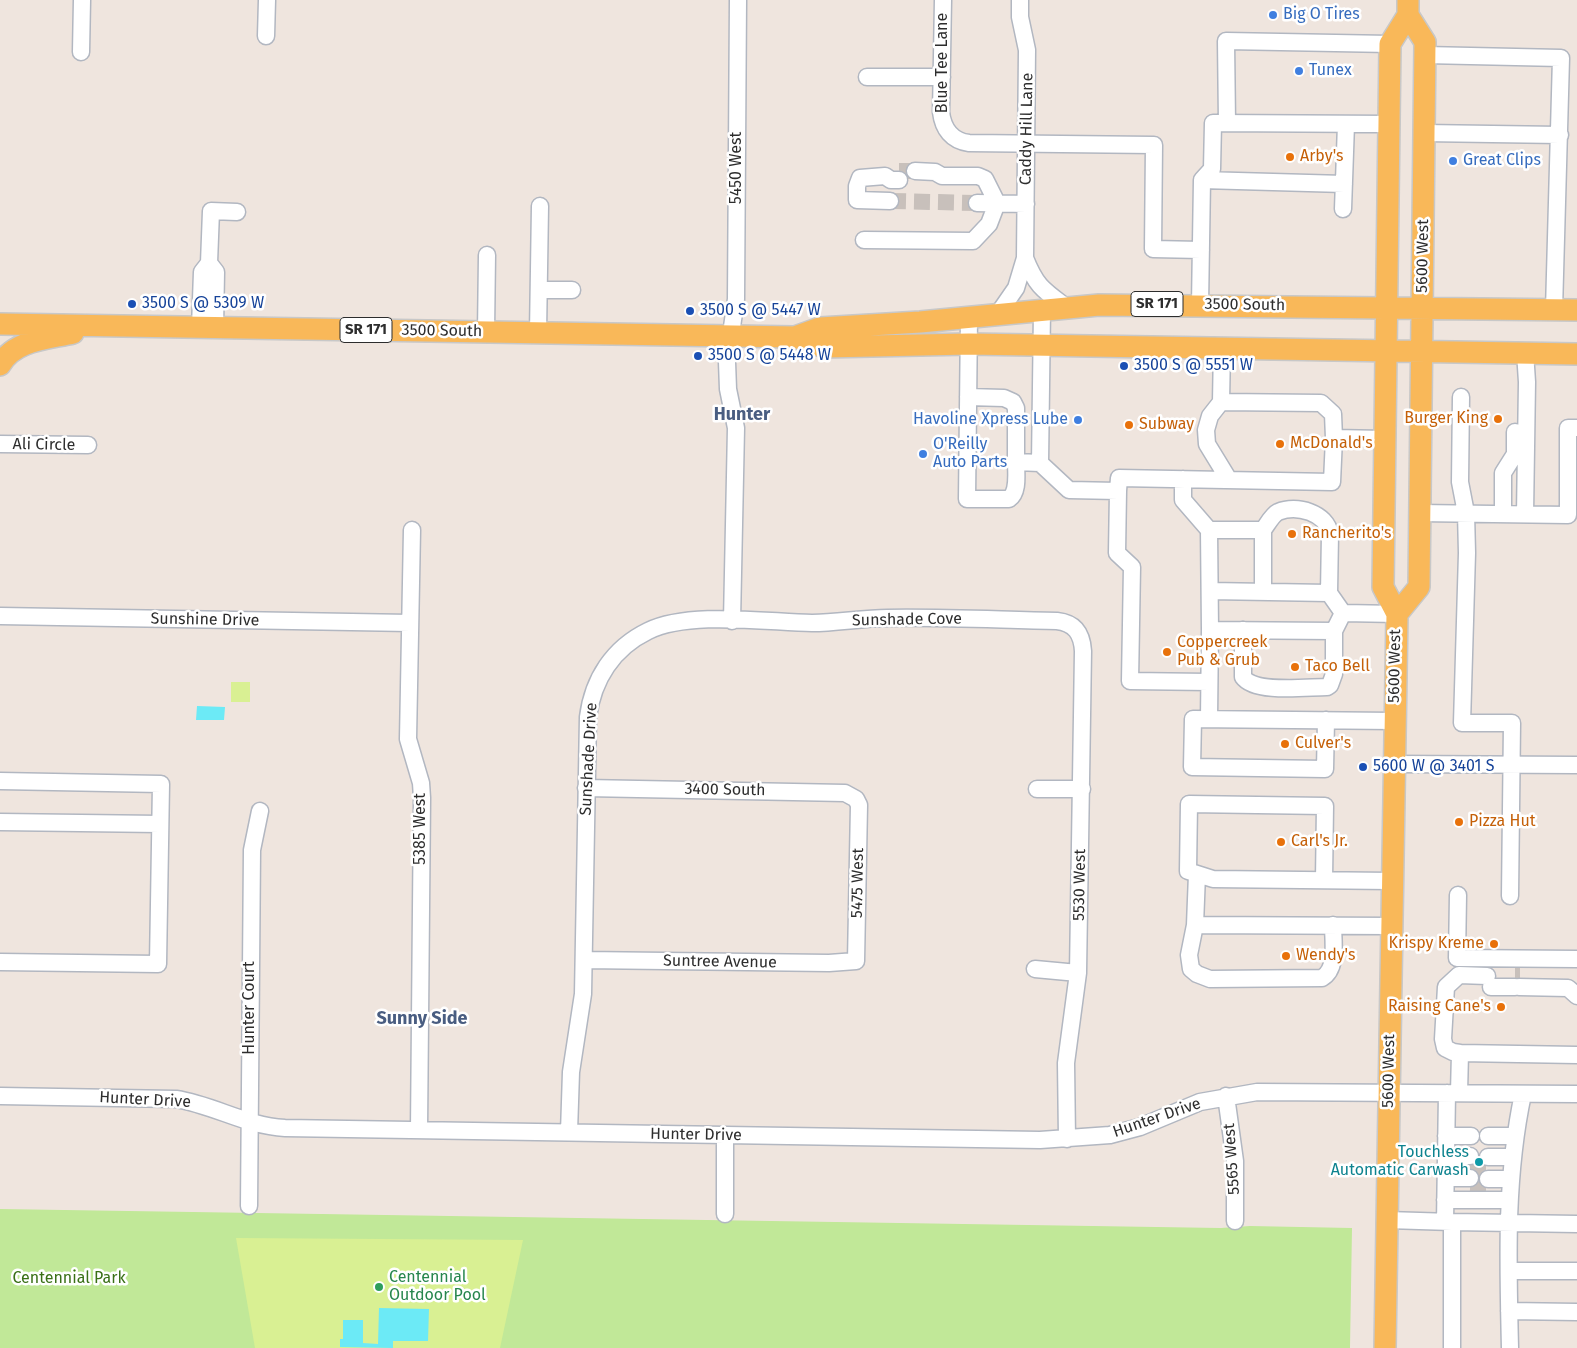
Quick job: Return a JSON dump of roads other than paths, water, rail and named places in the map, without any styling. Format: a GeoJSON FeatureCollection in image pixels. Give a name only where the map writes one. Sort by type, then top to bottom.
{"type":"FeatureCollection","features":[{"type":"Feature","properties":{"kind":"main road","name":"5600 West"},"geometry":{"type":"LineString","coordinates":[[1385,1348],[1391,881],[1397,614],[1383,587],[1390,44],[1408,8]]}},
{"type":"Feature","properties":{"kind":"main road","name":"5600 West"},"geometry":{"type":"LineString","coordinates":[[1397,614],[1419,587],[1425,42],[1408,8]]}},
{"type":"Feature","properties":{"kind":"main road","name":"3500 South"},"geometry":{"type":"LineString","coordinates":[[795,337],[820,328],[969,317],[1066,307],[1125,304],[1577,310]]}},
{"type":"Feature","properties":{"kind":"main road","name":"3500 South"},"geometry":{"type":"LineString","coordinates":[[0,324],[795,337],[824,347],[969,344],[1387,350],[1525,359],[1577,354]]}},
{"type":"Feature","properties":{"kind":"main road"},"geometry":{"type":"LineString","coordinates":[[0,365],[6,355],[17,347],[107,326]]}},
{"type":"Feature","properties":{"kind":"street"},"geometry":{"type":"LineString","coordinates":[[81,52],[82,0]]}},
{"type":"Feature","properties":{"kind":"street"},"geometry":{"type":"LineString","coordinates":[[266,36],[267,0]]}},
{"type":"Feature","properties":{"kind":"street","name":"5450 West"},"geometry":{"type":"LineString","coordinates":[[732,336],[736,299],[738,0]]}},
{"type":"Feature","properties":{"kind":"street","name":"Blue Tee Lane"},"geometry":{"type":"LineString","coordinates":[[943,0],[942,118],[945,128],[952,136],[969,143],[1154,145],[1153,249],[1201,250]]}},
{"type":"Feature","properties":{"kind":"street","name":"Caddy Hill Lane"},"geometry":{"type":"LineString","coordinates":[[998,314],[1016,288],[1025,258],[1027,50],[1020,17],[1020,0]]}},
{"type":"Feature","properties":{"kind":"street"},"geometry":{"type":"LineString","coordinates":[[1227,123],[1226,41],[1390,44]]}},
{"type":"Feature","properties":{"kind":"street"},"geometry":{"type":"LineString","coordinates":[[1425,55],[1561,58],[1554,310]]}},
{"type":"Feature","properties":{"kind":"street"},"geometry":{"type":"LineString","coordinates":[[867,77],[942,77]]}},
{"type":"Feature","properties":{"kind":"street"},"geometry":{"type":"LineString","coordinates":[[1200,304],[1202,180],[1212,169],[1214,123],[1390,124]]}},
{"type":"Feature","properties":{"kind":"street"},"geometry":{"type":"LineString","coordinates":[[1343,208],[1346,124]]}},
{"type":"Feature","properties":{"kind":"street"},"geometry":{"type":"LineString","coordinates":[[1424,133],[1560,135]]}},
{"type":"Feature","properties":{"kind":"street"},"geometry":{"type":"LineString","coordinates":[[864,240],[973,241],[989,224],[997,204],[985,179],[978,176],[942,176],[935,181],[903,176],[860,178],[857,186],[857,200],[890,201]]}},
{"type":"Feature","properties":{"kind":"street"},"geometry":{"type":"LineString","coordinates":[[1202,180],[1344,184]]}},
{"type":"Feature","properties":{"kind":"street"},"geometry":{"type":"LineString","coordinates":[[977,203],[1026,204]]}},
{"type":"Feature","properties":{"kind":"street"},"geometry":{"type":"LineString","coordinates":[[538,333],[540,206]]}},
{"type":"Feature","properties":{"kind":"street"},"geometry":{"type":"LineString","coordinates":[[207,327],[202,272],[209,263],[211,212],[237,212]]}},
{"type":"Feature","properties":{"kind":"street"},"geometry":{"type":"LineString","coordinates":[[486,332],[487,255]]}},
{"type":"Feature","properties":{"kind":"street","name":"Caddy Hill Lane"},"geometry":{"type":"LineString","coordinates":[[1025,258],[1032,276],[1040,288],[1066,307]]}},
{"type":"Feature","properties":{"kind":"street"},"geometry":{"type":"LineString","coordinates":[[539,290],[572,290]]}},
{"type":"Feature","properties":{"kind":"street"},"geometry":{"type":"LineString","coordinates":[[1040,463],[1042,310]]}},
{"type":"Feature","properties":{"kind":"street"},"geometry":{"type":"LineString","coordinates":[[968,397],[1004,398],[1013,402],[1016,408],[1015,492],[1010,499],[967,499],[968,397],[969,344],[969,317]]}},
{"type":"Feature","properties":{"kind":"street"},"geometry":{"type":"LineString","coordinates":[[732,336],[727,362],[728,389],[735,420],[736,438],[732,621]]}},
{"type":"Feature","properties":{"kind":"street"},"geometry":{"type":"LineString","coordinates":[[1222,348],[1221,402],[1210,416],[1206,430],[1207,444],[1230,480]]}},
{"type":"Feature","properties":{"kind":"street"},"geometry":{"type":"LineString","coordinates":[[1503,514],[1503,473],[1515,454],[1517,382],[1525,359]]}},
{"type":"Feature","properties":{"kind":"street"},"geometry":{"type":"LineString","coordinates":[[1525,359],[1527,382],[1525,514]]}},
{"type":"Feature","properties":{"kind":"street"},"geometry":{"type":"LineString","coordinates":[[1461,397],[1460,482],[1466,513],[1462,723],[1512,723],[1510,896]]}},
{"type":"Feature","properties":{"kind":"street"},"geometry":{"type":"LineString","coordinates":[[1210,682],[1130,681],[1132,567],[1116,552],[1118,478],[1332,482],[1334,438],[1333,414],[1321,403],[1221,402]]}},
{"type":"Feature","properties":{"kind":"street"},"geometry":{"type":"LineString","coordinates":[[1419,513],[1572,515],[1568,428],[1577,428]]}},
{"type":"Feature","properties":{"kind":"street"},"geometry":{"type":"LineString","coordinates":[[1334,438],[1385,439]]}},
{"type":"Feature","properties":{"kind":"street","name":"Ali Circle"},"geometry":{"type":"LineString","coordinates":[[0,444],[88,445]]}},
{"type":"Feature","properties":{"kind":"street"},"geometry":{"type":"LineString","coordinates":[[1016,462],[1040,463],[1069,490],[1118,491]]}},
{"type":"Feature","properties":{"kind":"street"},"geometry":{"type":"LineString","coordinates":[[1184,479],[1184,500],[1209,530],[1209,719]]}},
{"type":"Feature","properties":{"kind":"street"},"geometry":{"type":"LineString","coordinates":[[1263,592],[1263,530],[1275,514],[1282,511],[1307,512],[1322,518],[1329,528],[1329,593],[1343,612]]}},
{"type":"Feature","properties":{"kind":"street","name":"5385 West"},"geometry":{"type":"LineString","coordinates":[[412,530],[408,739],[421,784],[422,798],[419,1130]]}},
{"type":"Feature","properties":{"kind":"street"},"geometry":{"type":"LineString","coordinates":[[1209,530],[1263,530]]}},
{"type":"Feature","properties":{"kind":"street"},"geometry":{"type":"LineString","coordinates":[[1210,591],[1329,593]]}},
{"type":"Feature","properties":{"kind":"street"},"geometry":{"type":"LineString","coordinates":[[1343,612],[1397,614]]}},
{"type":"Feature","properties":{"kind":"street"},"geometry":{"type":"LineString","coordinates":[[1243,630],[1243,677],[1252,685],[1264,688],[1327,687],[1330,686],[1334,674],[1334,631],[1343,612]]}},
{"type":"Feature","properties":{"kind":"street","name":"Sunshine Drive"},"geometry":{"type":"LineString","coordinates":[[0,616],[410,623]]}},
{"type":"Feature","properties":{"kind":"street","name":"Sunshade Cove"},"geometry":{"type":"LineString","coordinates":[[732,621],[837,622],[887,618],[1057,621],[1070,624],[1078,632]]}},
{"type":"Feature","properties":{"kind":"street","name":"Sunshade Drive"},"geometry":{"type":"LineString","coordinates":[[569,1132],[571,1072],[582,1012],[586,788],[590,704],[599,677],[616,652],[632,640],[664,624],[691,620],[732,621]]}},
{"type":"Feature","properties":{"kind":"street"},"geometry":{"type":"LineString","coordinates":[[1210,630],[1334,631]]}},
{"type":"Feature","properties":{"kind":"street","name":"5530 West"},"geometry":{"type":"LineString","coordinates":[[1067,1140],[1066,1063],[1078,973],[1082,789],[1083,651],[1078,632]]}},
{"type":"Feature","properties":{"kind":"street"},"geometry":{"type":"LineString","coordinates":[[1326,720],[1325,769],[1192,767],[1193,719],[1326,720],[1394,721]]}},
{"type":"Feature","properties":{"kind":"street"},"geometry":{"type":"LineString","coordinates":[[1393,764],[1577,765]]}},
{"type":"Feature","properties":{"kind":"street"},"geometry":{"type":"LineString","coordinates":[[0,781],[160,784],[158,964],[0,962]]}},
{"type":"Feature","properties":{"kind":"street","name":"3400 South"},"geometry":{"type":"LineString","coordinates":[[586,788],[837,792],[851,795],[859,805]]}},
{"type":"Feature","properties":{"kind":"street"},"geometry":{"type":"LineString","coordinates":[[1037,789],[1082,789]]}},
{"type":"Feature","properties":{"kind":"street"},"geometry":{"type":"LineString","coordinates":[[1324,880],[1325,806],[1189,804],[1188,871],[1212,879],[1391,881]]}},
{"type":"Feature","properties":{"kind":"street","name":"5475 West"},"geometry":{"type":"LineString","coordinates":[[856,961],[859,805]]}},
{"type":"Feature","properties":{"kind":"street","name":"Hunter Court"},"geometry":{"type":"LineString","coordinates":[[249,1206],[252,850],[260,811]]}},
{"type":"Feature","properties":{"kind":"street"},"geometry":{"type":"LineString","coordinates":[[0,822],[160,824]]}},
{"type":"Feature","properties":{"kind":"street"},"geometry":{"type":"LineString","coordinates":[[1197,874],[1195,925],[1188,955],[1191,968],[1196,974],[1210,979],[1314,979],[1327,976],[1332,965],[1333,925]]}},
{"type":"Feature","properties":{"kind":"street"},"geometry":{"type":"LineString","coordinates":[[1458,895],[1457,958],[1577,960]]}},
{"type":"Feature","properties":{"kind":"street"},"geometry":{"type":"LineString","coordinates":[[1195,925],[1391,926]]}},
{"type":"Feature","properties":{"kind":"street","name":"Suntree Avenue"},"geometry":{"type":"LineString","coordinates":[[584,960],[829,963],[856,961]]}},
{"type":"Feature","properties":{"kind":"street"},"geometry":{"type":"LineString","coordinates":[[1035,969],[1078,973]]}},
{"type":"Feature","properties":{"kind":"street"},"geometry":{"type":"LineString","coordinates":[[1517,982],[1570,978],[1577,984]]}},
{"type":"Feature","properties":{"kind":"street"},"geometry":{"type":"LineString","coordinates":[[1577,996],[1568,988],[1489,981],[1461,986],[1453,981],[1446,987],[1443,1038],[1445,1048],[1460,1053],[1577,1055]]}},
{"type":"Feature","properties":{"kind":"street"},"geometry":{"type":"LineString","coordinates":[[1452,1348],[1446,1136],[1460,1053]]}},
{"type":"Feature","properties":{"kind":"street","name":"Hunter Drive"},"geometry":{"type":"LineString","coordinates":[[0,1096],[176,1099],[204,1105],[250,1122],[275,1128],[1067,1140],[1093,1138],[1128,1130],[1194,1104],[1226,1096],[1272,1091],[1577,1094]]}},
{"type":"Feature","properties":{"kind":"street"},"geometry":{"type":"LineString","coordinates":[[1510,1348],[1510,1179],[1514,1136],[1524,1094]]}},
{"type":"Feature","properties":{"kind":"street","name":"5565 West"},"geometry":{"type":"LineString","coordinates":[[1226,1096],[1235,1161],[1235,1221]]}},
{"type":"Feature","properties":{"kind":"street"},"geometry":{"type":"LineString","coordinates":[[724,1214],[725,1135]]}},
{"type":"Feature","properties":{"kind":"street"},"geometry":{"type":"LineString","coordinates":[[1446,1136],[1471,1136]]}},
{"type":"Feature","properties":{"kind":"street"},"geometry":{"type":"LineString","coordinates":[[1488,1136],[1514,1136]]}},
{"type":"Feature","properties":{"kind":"street"},"geometry":{"type":"LineString","coordinates":[[1446,1178],[1470,1173],[1446,1178]]}},
{"type":"Feature","properties":{"kind":"street"},"geometry":{"type":"LineString","coordinates":[[1510,1179],[1488,1173],[1510,1179]]}},
{"type":"Feature","properties":{"kind":"street"},"geometry":{"type":"LineString","coordinates":[[1446,1178],[1510,1179]]}},
{"type":"Feature","properties":{"kind":"street"},"geometry":{"type":"LineString","coordinates":[[1387,1220],[1577,1224]]}},
{"type":"Feature","properties":{"kind":"street"},"geometry":{"type":"LineString","coordinates":[[1510,1271],[1577,1271]]}},
{"type":"Feature","properties":{"kind":"street"},"geometry":{"type":"LineString","coordinates":[[1509,1310],[1577,1312]]}},
{"type":"Feature","properties":{"kind":"water"},"geometry":{"type":"Polygon","coordinates":[[[197,706],[225,707],[224,720],[196,720],[197,706]]]}},
{"type":"Feature","properties":{"kind":"water"},"geometry":{"type":"Polygon","coordinates":[[[379,1308],[429,1309],[428,1341],[393,1341],[393,1348],[340,1347],[340,1339],[343,1339],[343,1320],[363,1320],[363,1343],[378,1344],[379,1308]]]}},
{"type":"Feature","properties":{"kind":"tunnel"},"geometry":{"type":"LineString","coordinates":[[899,171],[915,171]]}},
{"type":"Feature","properties":{"kind":"tunnel"},"geometry":{"type":"LineString","coordinates":[[890,201],[977,203]]}},
{"type":"Feature","properties":{"kind":"tunnel"},"geometry":{"type":"LineString","coordinates":[[1515,976],[1520,976]]}},
{"type":"Feature","properties":{"kind":"tunnel"},"geometry":{"type":"LineString","coordinates":[[1470,1168],[1488,1168]]}},
{"type":"Feature","properties":{"kind":"tunnel"},"geometry":{"type":"LineString","coordinates":[[1470,1189],[1487,1190]]}},
{"type":"Feature","properties":{"kind":"place","name":"Big O Tires"},"geometry":{"type":"Point","coordinates":[1273,15]}},
{"type":"Feature","properties":{"kind":"place","name":"Tunex"},"geometry":{"type":"Point","coordinates":[1299,71]}},
{"type":"Feature","properties":{"kind":"place","name":"Arby's"},"geometry":{"type":"Point","coordinates":[1290,157]}},
{"type":"Feature","properties":{"kind":"place","name":"Great Clips"},"geometry":{"type":"Point","coordinates":[1453,161]}},
{"type":"Feature","properties":{"kind":"place","name":"3500 S @ 5309 W"},"geometry":{"type":"Point","coordinates":[132,304]}},
{"type":"Feature","properties":{"kind":"place","name":"3500 S @ 5447 W"},"geometry":{"type":"Point","coordinates":[690,311]}},
{"type":"Feature","properties":{"kind":"place","name":"3500 S @ 5448 W"},"geometry":{"type":"Point","coordinates":[698,356]}},
{"type":"Feature","properties":{"kind":"place","name":"3500 S @ 5551 W"},"geometry":{"type":"Point","coordinates":[1124,366]}},
{"type":"Feature","properties":{"kind":"place","name":"Burger King"},"geometry":{"type":"Point","coordinates":[1498,419]}},
{"type":"Feature","properties":{"kind":"place","name":"Havoline Xpress Lube"},"geometry":{"type":"Point","coordinates":[1078,420]}},
{"type":"Feature","properties":{"kind":"place","name":"Subway"},"geometry":{"type":"Point","coordinates":[1129,425]}},
{"type":"Feature","properties":{"kind":"place","name":"McDonald's"},"geometry":{"type":"Point","coordinates":[1280,444]}},
{"type":"Feature","properties":{"kind":"place","name":"O'Reilly Auto Parts"},"geometry":{"type":"Point","coordinates":[923,454]}},
{"type":"Feature","properties":{"kind":"place","name":"Rancherito's"},"geometry":{"type":"Point","coordinates":[1292,534]}},
{"type":"Feature","properties":{"kind":"place","name":"Coppercreek Pub & Grub"},"geometry":{"type":"Point","coordinates":[1167,652]}},
{"type":"Feature","properties":{"kind":"place","name":"Taco Bell"},"geometry":{"type":"Point","coordinates":[1295,667]}},
{"type":"Feature","properties":{"kind":"place","name":"Culver's"},"geometry":{"type":"Point","coordinates":[1285,744]}},
{"type":"Feature","properties":{"kind":"place","name":"5600 W @ 3401 S"},"geometry":{"type":"Point","coordinates":[1363,767]}},
{"type":"Feature","properties":{"kind":"place","name":"Pizza Hut"},"geometry":{"type":"Point","coordinates":[1459,822]}},
{"type":"Feature","properties":{"kind":"place","name":"Carl's Jr."},"geometry":{"type":"Point","coordinates":[1281,842]}},
{"type":"Feature","properties":{"kind":"place","name":"Krispy Kreme"},"geometry":{"type":"Point","coordinates":[1494,944]}},
{"type":"Feature","properties":{"kind":"place","name":"Wendy's"},"geometry":{"type":"Point","coordinates":[1286,956]}},
{"type":"Feature","properties":{"kind":"place","name":"Raising Cane's"},"geometry":{"type":"Point","coordinates":[1501,1007]}},
{"type":"Feature","properties":{"kind":"place","name":"Touchless Automatic Carwash"},"geometry":{"type":"Point","coordinates":[1479,1162]}},
{"type":"Feature","properties":{"kind":"place","name":"Centennial Outdoor Pool"},"geometry":{"type":"Point","coordinates":[379,1287]}},
{"type":"Feature","properties":{"kind":"district","name":"Hunter"},"geometry":{"type":"Point","coordinates":[742,415]}},
{"type":"Feature","properties":{"kind":"district","name":"Sunny Side"},"geometry":{"type":"Point","coordinates":[422,1019]}},
{"type":"Feature","properties":{"kind":"park label","name":"Centennial Park"},"geometry":{"type":"Point","coordinates":[69,1279]}}]}
